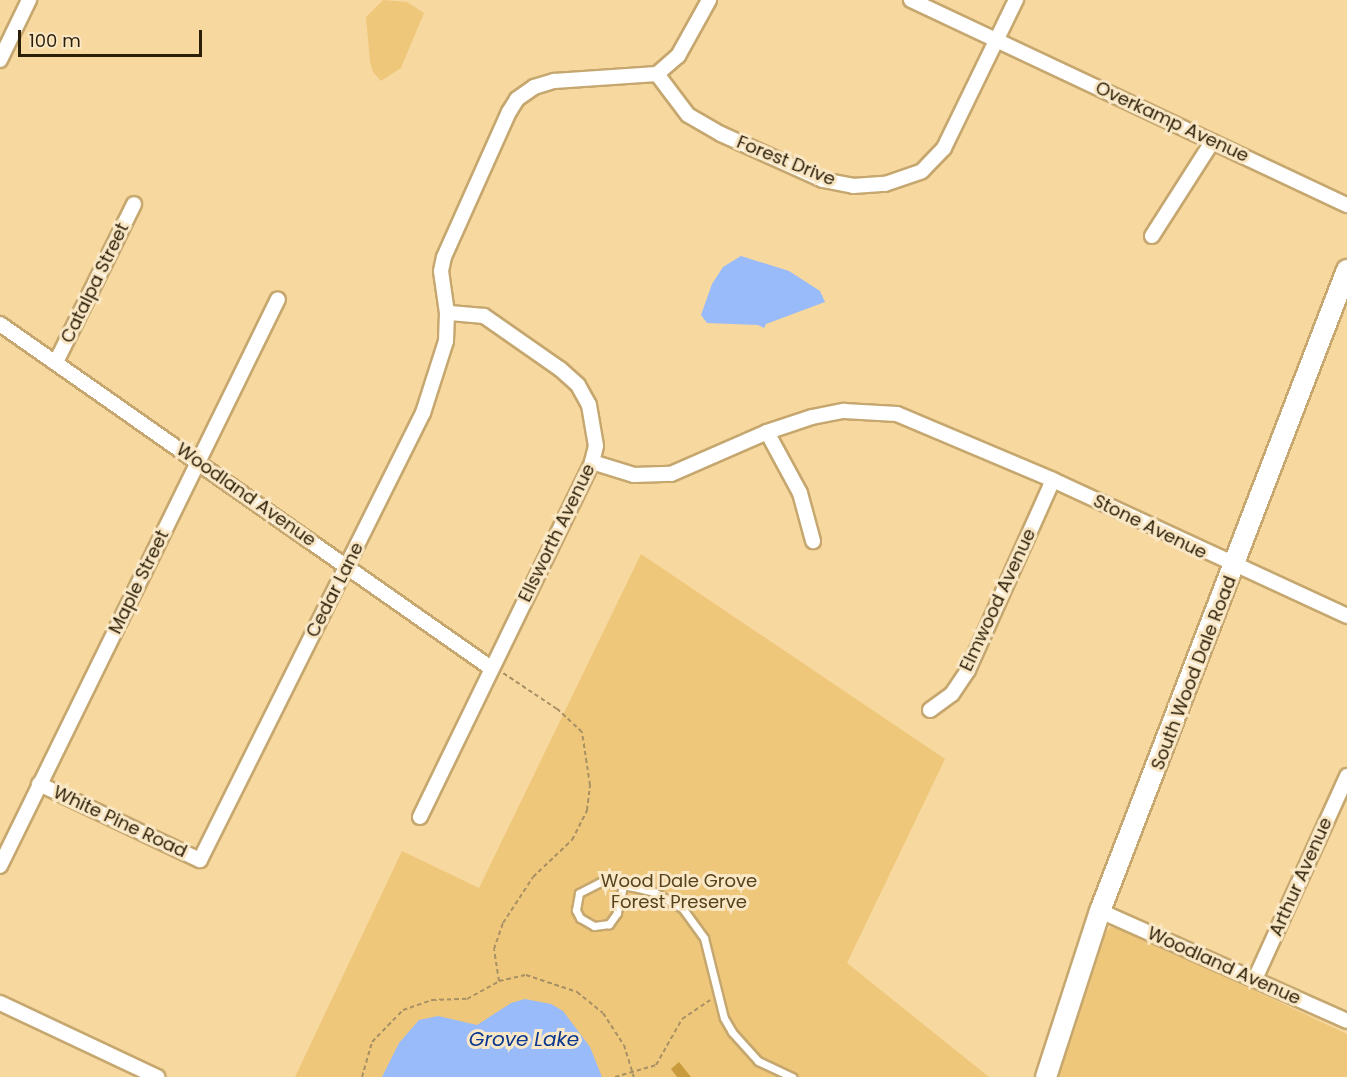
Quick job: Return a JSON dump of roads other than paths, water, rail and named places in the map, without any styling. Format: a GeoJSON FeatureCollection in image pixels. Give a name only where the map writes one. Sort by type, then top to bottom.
{"type":"FeatureCollection","features":[{"type":"Feature","properties":{"kind":"main road","name":"South Wood Dale Road"},"geometry":{"type":"LineString","coordinates":[[1046,1077],[1100,911],[1235,567],[1347,270]]}},
{"type":"Feature","properties":{"kind":"street"},"geometry":{"type":"LineString","coordinates":[[0,60],[29,0]]}},
{"type":"Feature","properties":{"kind":"street"},"geometry":{"type":"LineString","coordinates":[[657,74],[678,56],[709,0]]}},
{"type":"Feature","properties":{"kind":"street","name":"Overkamp Avenue"},"geometry":{"type":"LineString","coordinates":[[910,0],[1347,205]]}},
{"type":"Feature","properties":{"kind":"street","name":"Forest Drive"},"geometry":{"type":"LineString","coordinates":[[657,74],[688,115],[721,134],[823,180],[853,186],[885,184],[922,171],[944,148],[1016,0]]}},
{"type":"Feature","properties":{"kind":"street","name":"Cedar Lane"},"geometry":{"type":"LineString","coordinates":[[200,860],[423,413],[438,374],[447,312],[441,271],[444,257],[517,99],[534,87],[554,81],[657,74]]}},
{"type":"Feature","properties":{"kind":"street"},"geometry":{"type":"LineString","coordinates":[[1152,236],[1212,142]]}},
{"type":"Feature","properties":{"kind":"street","name":"Catalpa Street"},"geometry":{"type":"LineString","coordinates":[[56,362],[134,204]]}},
{"type":"Feature","properties":{"kind":"street","name":"Maple Street"},"geometry":{"type":"LineString","coordinates":[[0,866],[278,299]]}},
{"type":"Feature","properties":{"kind":"street","name":"Ellsworth Avenue"},"geometry":{"type":"LineString","coordinates":[[420,817],[592,462],[596,446],[592,422],[578,385],[504,328],[484,316],[447,312]]}},
{"type":"Feature","properties":{"kind":"street","name":"Woodland Avenue"},"geometry":{"type":"LineString","coordinates":[[0,324],[491,668]]}},
{"type":"Feature","properties":{"kind":"street","name":"Stone Avenue"},"geometry":{"type":"LineString","coordinates":[[592,462],[633,475],[671,474],[767,432],[844,411],[897,414],[1053,480],[1235,567],[1347,616]]}},
{"type":"Feature","properties":{"kind":"street"},"geometry":{"type":"LineString","coordinates":[[767,432],[800,493],[813,541]]}},
{"type":"Feature","properties":{"kind":"street","name":"Elmwood Avenue"},"geometry":{"type":"LineString","coordinates":[[930,710],[952,694],[968,670],[1053,480]]}},
{"type":"Feature","properties":{"kind":"street","name":"Arthur Avenue"},"geometry":{"type":"LineString","coordinates":[[1255,979],[1347,776]]}},
{"type":"Feature","properties":{"kind":"street","name":"White Pine Road"},"geometry":{"type":"LineString","coordinates":[[39,784],[200,860]]}},
{"type":"Feature","properties":{"kind":"street","name":"Woodland Avenue"},"geometry":{"type":"LineString","coordinates":[[1100,911],[1347,1021]]}},
{"type":"Feature","properties":{"kind":"street"},"geometry":{"type":"LineString","coordinates":[[0,1003],[157,1077]]}},
{"type":"Feature","properties":{"kind":"lane"},"geometry":{"type":"LineString","coordinates":[[623,886],[617,913],[609,924],[594,926],[580,918],[576,902],[585,887],[601,882],[623,886],[670,900],[694,921],[711,956],[724,1018],[744,1048],[772,1070],[792,1077]]}},
{"type":"Feature","properties":{"kind":"water"},"geometry":{"type":"Polygon","coordinates":[[[741,256],[789,271],[820,291],[825,302],[766,324],[764,328],[758,325],[707,323],[701,315],[712,284],[723,267],[741,256]]]}},
{"type":"Feature","properties":{"kind":"water","name":"Grove Lake"},"geometry":{"type":"Polygon","coordinates":[[[525,999],[551,1004],[563,1011],[590,1047],[602,1077],[382,1077],[399,1043],[419,1020],[438,1016],[477,1025],[511,1003],[525,999]]]}},
{"type":"Feature","properties":{"kind":"park label","name":"Wood Dale Grove Forest Preserve"},"geometry":{"type":"Point","coordinates":[679,892]}}]}
